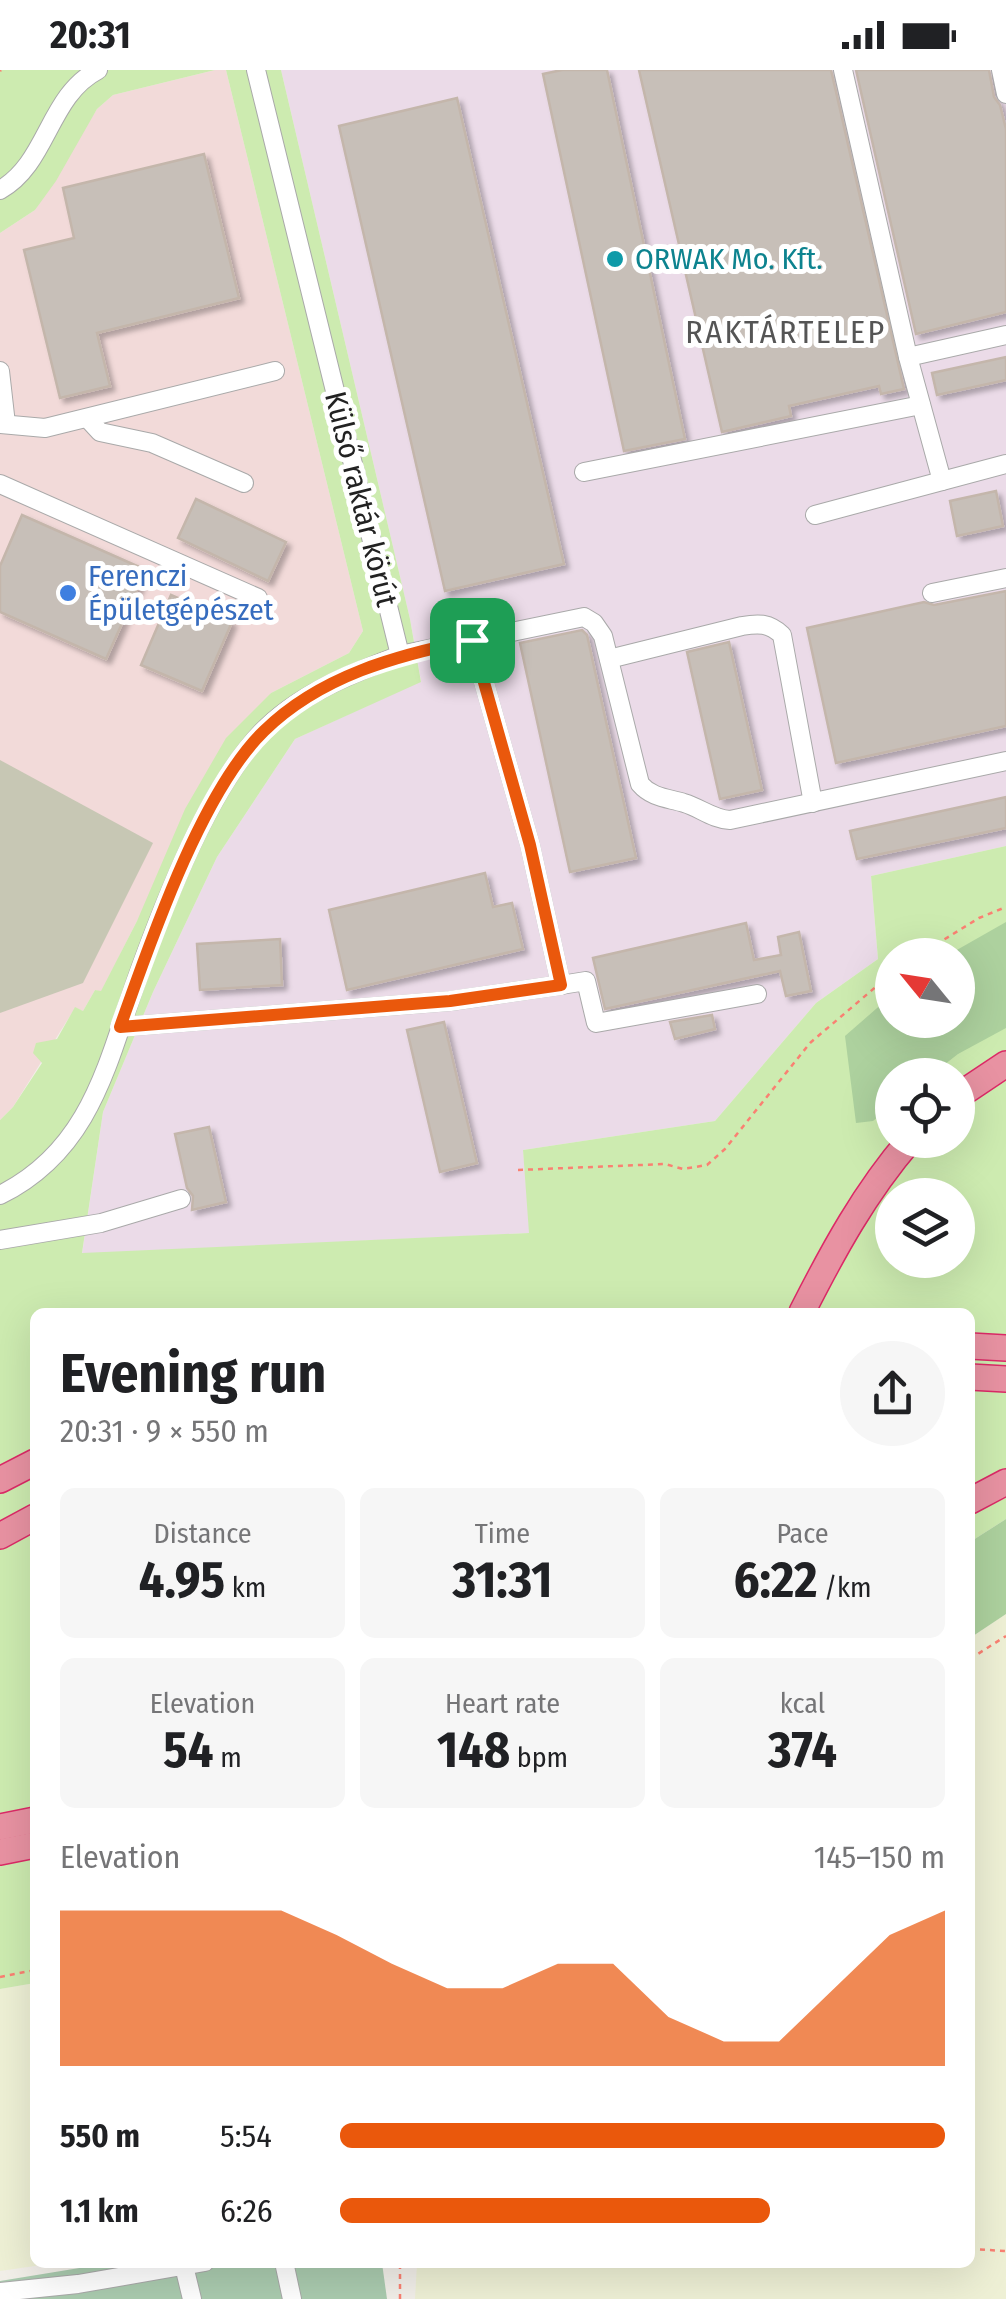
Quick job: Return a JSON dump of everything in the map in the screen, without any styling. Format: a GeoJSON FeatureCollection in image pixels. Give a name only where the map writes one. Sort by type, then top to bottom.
{"type":"FeatureCollection","features":[{"type":"Feature","properties":{"kind":"highway"},"geometry":{"type":"LineString","coordinates":[[975,1085],[1006,1064]]}},
{"type":"Feature","properties":{"kind":"highway"},"geometry":{"type":"LineString","coordinates":[[804,1308],[831,1256],[894,1158]]}},
{"type":"Feature","properties":{"kind":"highway"},"geometry":{"type":"LineString","coordinates":[[975,1346],[1006,1348]]}},
{"type":"Feature","properties":{"kind":"highway"},"geometry":{"type":"LineString","coordinates":[[975,1377],[1006,1379]]}},
{"type":"Feature","properties":{"kind":"highway"},"geometry":{"type":"LineString","coordinates":[[0,1480],[30,1465]]}},
{"type":"Feature","properties":{"kind":"highway"},"geometry":{"type":"LineString","coordinates":[[975,1498],[1006,1482]]}},
{"type":"Feature","properties":{"kind":"highway"},"geometry":{"type":"LineString","coordinates":[[0,1536],[30,1520]]}},
{"type":"Feature","properties":{"kind":"highway"},"geometry":{"type":"LineString","coordinates":[[0,1827],[30,1821]]}},
{"type":"Feature","properties":{"kind":"highway"},"geometry":{"type":"LineString","coordinates":[[0,1852],[30,1846]]}},
{"type":"Feature","properties":{"kind":"street"},"geometry":{"type":"LineString","coordinates":[[3,192],[35,154],[64,98],[98,70]]}},
{"type":"Feature","properties":{"kind":"street","name":"Külső raktár körút"},"geometry":{"type":"LineString","coordinates":[[256,70],[400,655]]}},
{"type":"Feature","properties":{"kind":"street"},"geometry":{"type":"LineString","coordinates":[[842,70],[908,357],[942,480]]}},
{"type":"Feature","properties":{"kind":"street"},"geometry":{"type":"LineString","coordinates":[[1001,70],[1006,94]]}},
{"type":"Feature","properties":{"kind":"street"},"geometry":{"type":"LineString","coordinates":[[908,357],[1006,334]]}},
{"type":"Feature","properties":{"kind":"street"},"geometry":{"type":"LineString","coordinates":[[0,371],[3,424],[44,428],[275,370]]}},
{"type":"Feature","properties":{"kind":"street"},"geometry":{"type":"LineString","coordinates":[[584,472],[921,406]]}},
{"type":"Feature","properties":{"kind":"street"},"geometry":{"type":"LineString","coordinates":[[88,419],[100,432],[152,443],[244,483]]}},
{"type":"Feature","properties":{"kind":"street"},"geometry":{"type":"LineString","coordinates":[[815,515],[1006,464]]}},
{"type":"Feature","properties":{"kind":"street"},"geometry":{"type":"LineString","coordinates":[[0,486],[258,598]]}},
{"type":"Feature","properties":{"kind":"street"},"geometry":{"type":"LineString","coordinates":[[932,593],[1006,578]]}},
{"type":"Feature","properties":{"kind":"street"},"geometry":{"type":"LineString","coordinates":[[0,1194],[27,1181],[52,1161],[89,1112],[182,870],[223,786],[262,732],[290,709],[340,679],[400,655],[584,617],[603,636],[640,784],[648,793],[688,804],[717,820],[1006,762]]}},
{"type":"Feature","properties":{"kind":"street"},"geometry":{"type":"LineString","coordinates":[[609,659],[742,626],[773,626],[782,636],[813,803]]}},
{"type":"Feature","properties":{"kind":"street"},"geometry":{"type":"LineString","coordinates":[[472,640],[530,845],[561,985]]}},
{"type":"Feature","properties":{"kind":"street"},"geometry":{"type":"LineString","coordinates":[[120,1027],[450,1001],[586,981],[596,1023],[757,994]]}},
{"type":"Feature","properties":{"kind":"street"},"geometry":{"type":"LineString","coordinates":[[0,1240],[101,1223],[181,1200]]}},
{"type":"Feature","properties":{"kind":"street"},"geometry":{"type":"LineString","coordinates":[[0,2292],[80,2292],[176,2268]]}},
{"type":"Feature","properties":{"kind":"street"},"geometry":{"type":"LineString","coordinates":[[184,2268],[192,2299]]}},
{"type":"Feature","properties":{"kind":"street"},"geometry":{"type":"LineString","coordinates":[[285,2268],[292,2299]]}},
{"type":"Feature","properties":{"kind":"path"},"geometry":{"type":"LineString","coordinates":[[946,938],[979,918],[1006,908]]}},
{"type":"Feature","properties":{"kind":"path"},"geometry":{"type":"LineString","coordinates":[[518,1170],[665,1164],[684,1169],[706,1165],[725,1149],[810,1043],[875,988]]}},
{"type":"Feature","properties":{"kind":"path"},"geometry":{"type":"LineString","coordinates":[[975,1656],[1006,1636]]}},
{"type":"Feature","properties":{"kind":"path"},"geometry":{"type":"LineString","coordinates":[[0,1977],[30,1971]]}},
{"type":"Feature","properties":{"kind":"path"},"geometry":{"type":"LineString","coordinates":[[975,2250],[1006,2251]]}},
{"type":"Feature","properties":{"kind":"path"},"geometry":{"type":"LineString","coordinates":[[400,2268],[400,2299]]}},
{"type":"Feature","properties":{"kind":"shaded area"},"geometry":{"type":"Polygon","coordinates":[[[226,70],[363,631],[349,653],[271,693],[137,921],[101,992],[95,990],[83,1011],[75,1008],[13,1107],[0,1120],[0,233],[35,210],[97,109],[113,95],[226,70]]]}},
{"type":"Feature","properties":{"kind":"shaded area"},"geometry":{"type":"Polygon","coordinates":[[[281,70],[1006,70],[1006,846],[871,876],[875,961],[816,1003],[715,1121],[523,1150],[530,1233],[82,1254],[103,1112],[153,992],[217,857],[295,739],[421,681],[410,619],[281,70]]]}},
{"type":"Feature","properties":{"kind":"shaded area"},"geometry":{"type":"Polygon","coordinates":[[[0,760],[153,843],[83,983],[0,1013],[0,760]]]}},
{"type":"Feature","properties":{"kind":"shaded area"},"geometry":{"type":"Polygon","coordinates":[[[1006,1614],[1006,2299],[415,2299],[417,2268],[975,2268],[975,1635],[1006,1614]]]}},
{"type":"Feature","properties":{"kind":"shaded area"},"geometry":{"type":"Polygon","coordinates":[[[30,1984],[30,2267],[0,2271],[0,1989],[30,1984]]]}},
{"type":"Feature","properties":{"kind":"green space"},"geometry":{"type":"Polygon","coordinates":[[[0,70],[215,70],[113,95],[97,109],[35,210],[0,233],[0,70]]]}},
{"type":"Feature","properties":{"kind":"green space"},"geometry":{"type":"Polygon","coordinates":[[[226,70],[281,70],[410,619],[421,682],[295,739],[217,857],[153,992],[103,1112],[82,1253],[529,1233],[523,1150],[715,1121],[816,1003],[875,961],[875,1038],[975,1038],[975,938],[876,938],[871,876],[1006,846],[1006,1519],[975,1539],[975,1308],[30,1308],[30,1984],[0,1989],[0,1120],[42,1063],[33,1053],[36,1043],[57,1039],[75,1007],[83,1011],[95,990],[101,991],[137,921],[185,809],[226,738],[271,693],[349,653],[363,631],[226,70]]]}},
{"type":"Feature","properties":{"kind":"green space"},"geometry":{"type":"Polygon","coordinates":[[[1006,922],[1006,1028],[953,1058],[875,1058],[875,1119],[856,1123],[845,1036],[875,1010],[875,1038],[975,1038],[975,940],[1006,922]]]}},
{"type":"Feature","properties":{"kind":"green space"},"geometry":{"type":"Polygon","coordinates":[[[1006,1519],[1006,1614],[975,1635],[975,1539],[1006,1519]]]}},
{"type":"Feature","properties":{"kind":"green space"},"geometry":{"type":"Polygon","coordinates":[[[79,2268],[383,2268],[387,2299],[0,2299],[0,2281],[79,2268]]]}},
{"type":"Feature","properties":{"kind":"building","name":"ORWAK Mo. Kft."},"geometry":{"type":"Polygon","coordinates":[[[607,70],[685,439],[624,451],[543,74],[607,70]]]}},
{"type":"Feature","properties":{"kind":"building"},"geometry":{"type":"Polygon","coordinates":[[[639,70],[831,70],[904,389],[881,394],[879,386],[789,406],[791,416],[722,432],[639,70]]]}},
{"type":"Feature","properties":{"kind":"building"},"geometry":{"type":"Polygon","coordinates":[[[856,70],[989,70],[1006,129],[1006,312],[916,334],[856,70]]]}},
{"type":"Feature","properties":{"kind":"building"},"geometry":{"type":"Polygon","coordinates":[[[457,98],[564,564],[445,591],[339,126],[457,98]]]}},
{"type":"Feature","properties":{"kind":"building"},"geometry":{"type":"Polygon","coordinates":[[[204,154],[239,298],[97,333],[110,386],[60,398],[24,250],[74,238],[63,188],[204,154]]]}},
{"type":"Feature","properties":{"kind":"building"},"geometry":{"type":"Polygon","coordinates":[[[1006,357],[1006,380],[937,395],[932,373],[1006,357]]]}},
{"type":"Feature","properties":{"kind":"building"},"geometry":{"type":"Polygon","coordinates":[[[996,491],[1003,526],[957,536],[950,501],[996,491]]]}},
{"type":"Feature","properties":{"kind":"building"},"geometry":{"type":"Polygon","coordinates":[[[196,499],[286,542],[268,581],[178,538],[196,499]]]}},
{"type":"Feature","properties":{"kind":"building","name":"Ferenczi Épületgépészet"},"geometry":{"type":"Polygon","coordinates":[[[22,515],[146,570],[106,659],[0,612],[0,566],[22,515]]]}},
{"type":"Feature","properties":{"kind":"building"},"geometry":{"type":"Polygon","coordinates":[[[1006,591],[1006,726],[836,763],[807,628],[924,602],[934,605],[1006,591]]]}},
{"type":"Feature","properties":{"kind":"building"},"geometry":{"type":"Polygon","coordinates":[[[171,595],[232,622],[202,691],[141,665],[171,595]]]}},
{"type":"Feature","properties":{"kind":"building"},"geometry":{"type":"Polygon","coordinates":[[[582,630],[587,635],[636,858],[570,872],[520,643],[582,630]]]}},
{"type":"Feature","properties":{"kind":"building"},"geometry":{"type":"Polygon","coordinates":[[[729,642],[762,790],[720,799],[687,652],[729,642]]]}},
{"type":"Feature","properties":{"kind":"building"},"geometry":{"type":"Polygon","coordinates":[[[1006,797],[1006,828],[857,859],[850,831],[1006,797]]]}},
{"type":"Feature","properties":{"kind":"building"},"geometry":{"type":"Polygon","coordinates":[[[485,873],[493,907],[512,903],[523,949],[347,990],[329,910],[485,873]]]}},
{"type":"Feature","properties":{"kind":"building"},"geometry":{"type":"Polygon","coordinates":[[[746,923],[754,960],[781,955],[778,937],[799,932],[811,991],[786,996],[780,971],[605,1009],[593,958],[746,923]]]}},
{"type":"Feature","properties":{"kind":"building"},"geometry":{"type":"Polygon","coordinates":[[[280,939],[282,985],[200,990],[197,944],[280,939]]]}},
{"type":"Feature","properties":{"kind":"building"},"geometry":{"type":"Polygon","coordinates":[[[712,1015],[715,1029],[675,1039],[670,1022],[712,1015]]]}},
{"type":"Feature","properties":{"kind":"building"},"geometry":{"type":"Polygon","coordinates":[[[444,1022],[477,1163],[440,1172],[407,1030],[444,1022]]]}},
{"type":"Feature","properties":{"kind":"building"},"geometry":{"type":"Polygon","coordinates":[[[209,1127],[226,1202],[192,1210],[193,1196],[187,1188],[175,1134],[209,1127]]]}},
{"type":"Feature","properties":{"kind":"place","name":"ORWAK Mo. Kft."},"geometry":{"type":"Point","coordinates":[615,259]}},
{"type":"Feature","properties":{"kind":"place","name":"Ferenczi Épületgépészet"},"geometry":{"type":"Point","coordinates":[68,593]}},
{"type":"Feature","properties":{"kind":"district","name":"RAKTÁRTELEP"},"geometry":{"type":"Point","coordinates":[786,332]}},
{"type":"Feature","properties":{"kind":"route"},"geometry":{"type":"LineString","coordinates":[[472,640],[530,845],[561,985],[450,1001],[120,1027],[146,953],[204,822],[223,786],[262,732],[290,709],[340,679],[400,655],[472,640]]}}]}
